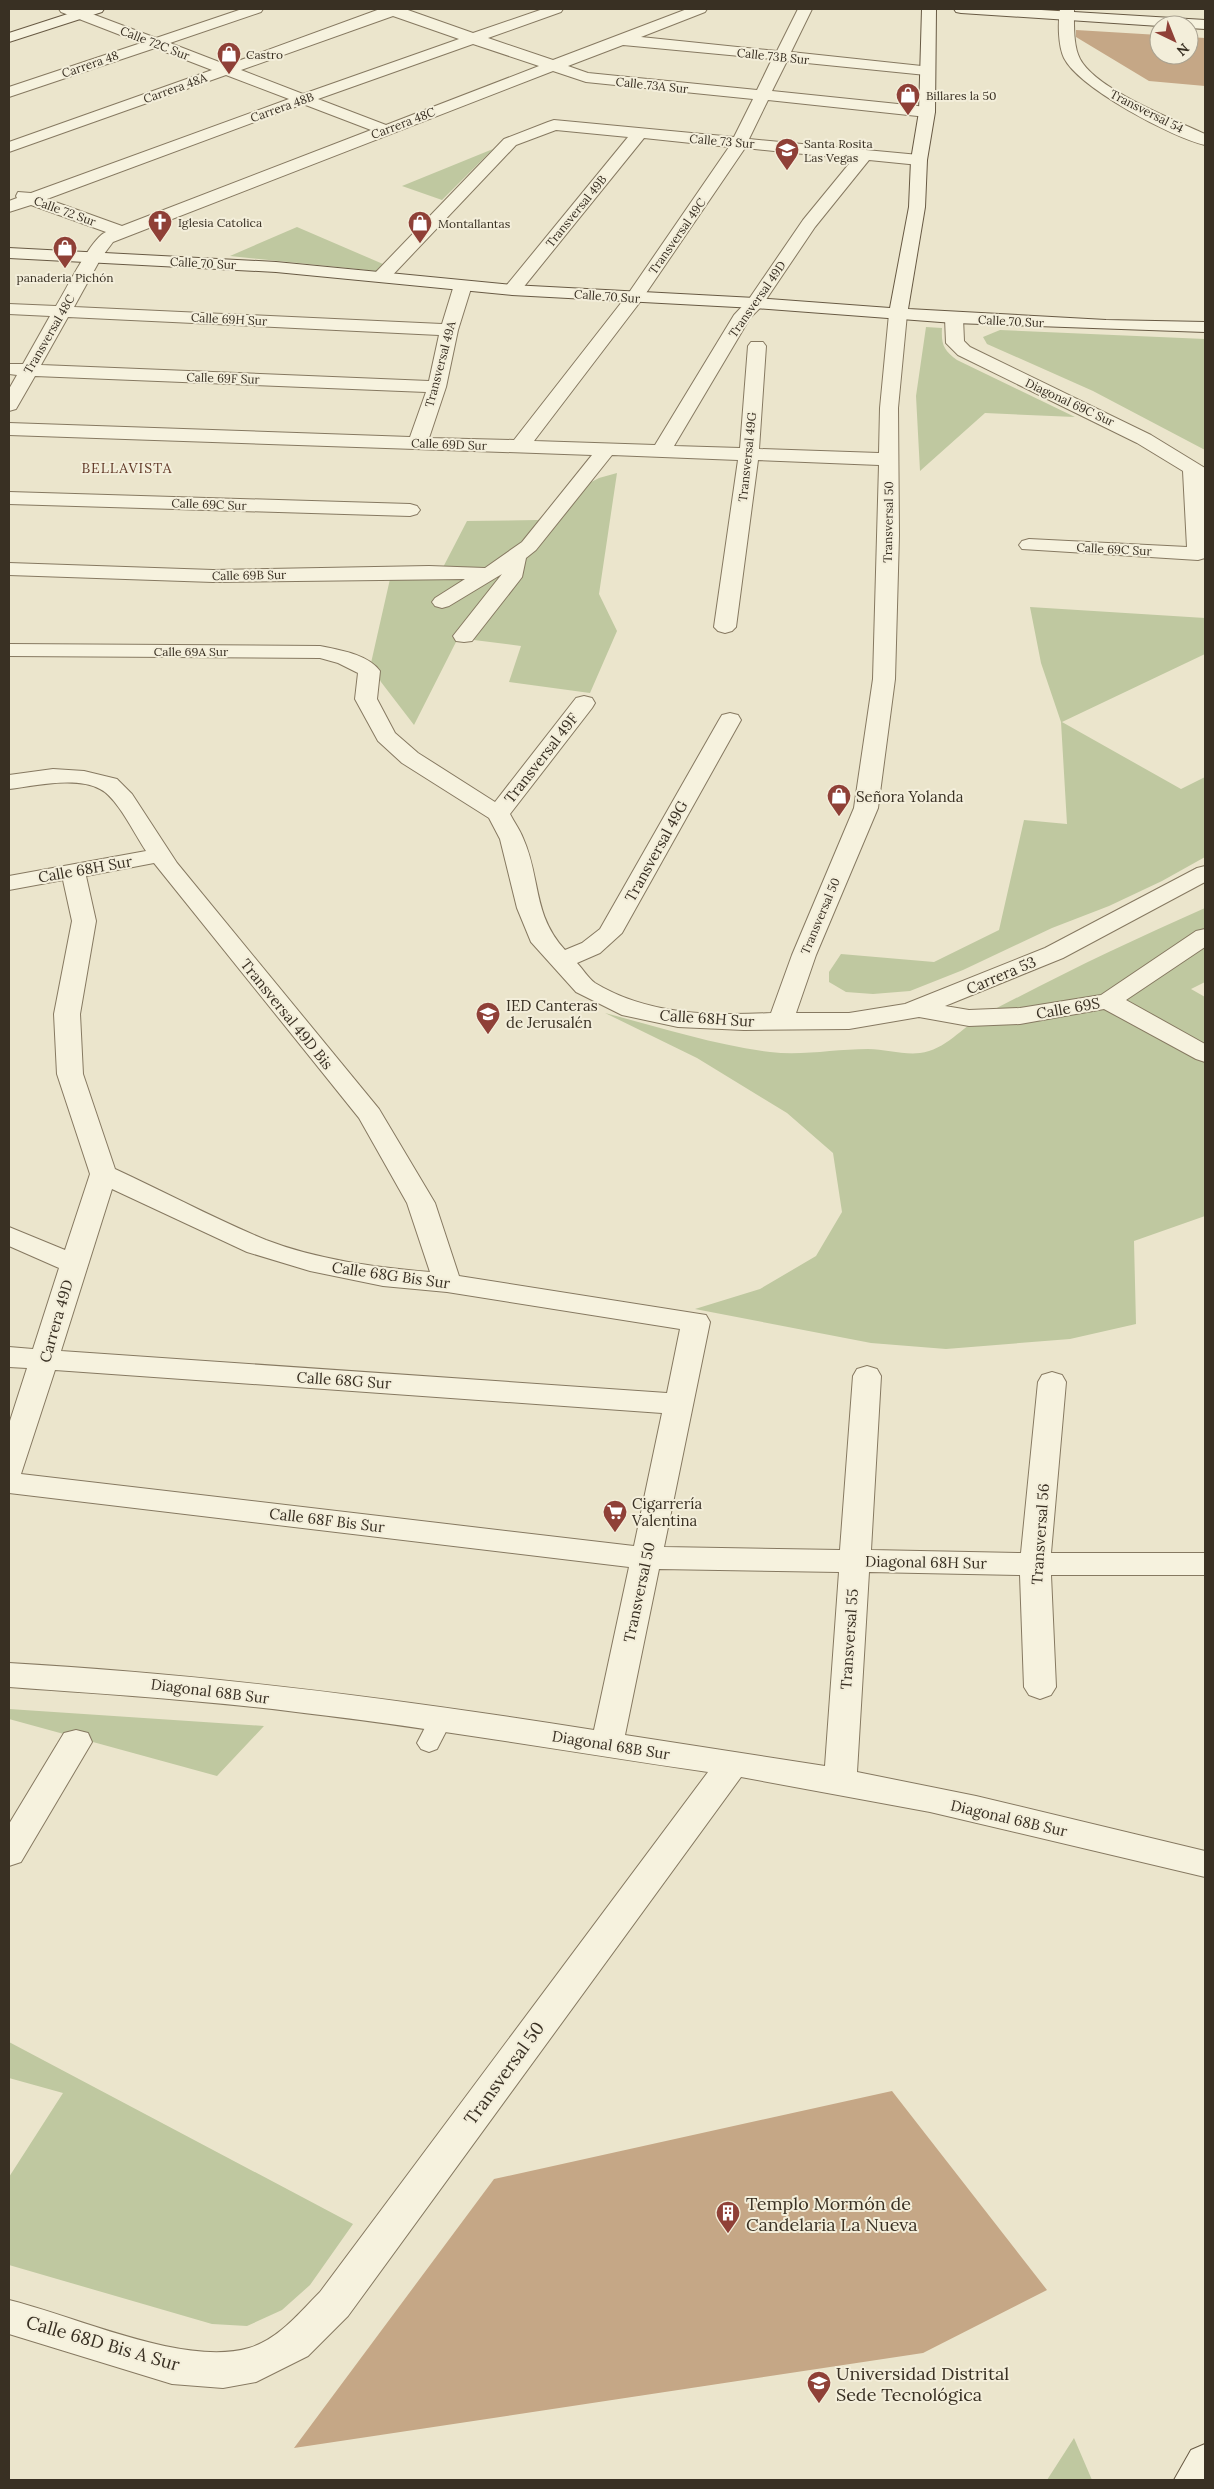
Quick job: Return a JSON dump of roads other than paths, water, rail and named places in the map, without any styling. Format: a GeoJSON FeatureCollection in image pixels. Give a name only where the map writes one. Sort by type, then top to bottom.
{"type":"FeatureCollection","features":[{"type":"Feature","properties":{"kind":"street"},"geometry":{"type":"LineString","coordinates":[[9,38],[73,12],[97,9]]}},
{"type":"Feature","properties":{"kind":"street","name":"Carrera 48"},"geometry":{"type":"LineString","coordinates":[[9,92],[256,9]]}},
{"type":"Feature","properties":{"kind":"street","name":"Calle 73A Sur"},"geometry":{"type":"LineString","coordinates":[[392,9],[472,39],[586,77],[762,97],[927,112]]}},
{"type":"Feature","properties":{"kind":"street","name":"Carrera 48A"},"geometry":{"type":"LineString","coordinates":[[9,147],[392,9]]}},
{"type":"Feature","properties":{"kind":"street","name":"Carrera 48B"},"geometry":{"type":"LineString","coordinates":[[9,208],[303,98],[556,9]]}},
{"type":"Feature","properties":{"kind":"street","name":"Carrera 48C"},"geometry":{"type":"LineString","coordinates":[[114,235],[700,9]]}},
{"type":"Feature","properties":{"kind":"street","name":"Transversal 49C"},"geometry":{"type":"LineString","coordinates":[[520,446],[634,298],[732,157],[805,9]]}},
{"type":"Feature","properties":{"kind":"street","name":"Transversal 50"},"geometry":{"type":"LineString","coordinates":[[781,1020],[804,955],[866,808],[884,679],[889,535],[889,408],[898,314],[917,207],[919,160],[927,112],[926,70],[929,9]]}},
{"type":"Feature","properties":{"kind":"street"},"geometry":{"type":"LineString","coordinates":[[961,9],[1067,12],[1205,25]]}},
{"type":"Feature","properties":{"kind":"street"},"geometry":{"type":"LineString","coordinates":[[1125,9],[1205,14]]}},
{"type":"Feature","properties":{"kind":"street","name":"Calle 72C Sur"},"geometry":{"type":"LineString","coordinates":[[73,12],[385,130]]}},
{"type":"Feature","properties":{"kind":"street","name":"Transversal 54"},"geometry":{"type":"LineString","coordinates":[[1067,12],[1072,58],[1090,78],[1118,98],[1205,140]]}},
{"type":"Feature","properties":{"kind":"street","name":"Calle 73B Sur"},"geometry":{"type":"LineString","coordinates":[[620,40],[926,70]]}},
{"type":"Feature","properties":{"kind":"street","name":"Calle 73 Sur"},"geometry":{"type":"LineString","coordinates":[[381,277],[453,204],[510,142],[554,125],[919,160]]}},
{"type":"Feature","properties":{"kind":"street","name":"Transversal 49B"},"geometry":{"type":"LineString","coordinates":[[512,290],[640,133]]}},
{"type":"Feature","properties":{"kind":"street","name":"Transversal 49D"},"geometry":{"type":"LineString","coordinates":[[660,451],[743,315],[755,303],[809,224],[864,155]]}},
{"type":"Feature","properties":{"kind":"street","name":"Calle 72 Sur"},"geometry":{"type":"LineString","coordinates":[[9,190],[114,235]]}},
{"type":"Feature","properties":{"kind":"street","name":"Transversal 48C"},"geometry":{"type":"LineString","coordinates":[[9,405],[92,258],[114,235]]}},
{"type":"Feature","properties":{"kind":"street","name":"Calle 70 Sur"},"geometry":{"type":"LineString","coordinates":[[9,253],[276,267],[512,290],[755,303],[954,318],[1106,325],[1205,327]]}},
{"type":"Feature","properties":{"kind":"street","name":"Transversal 49A"},"geometry":{"type":"LineString","coordinates":[[417,442],[437,387],[449,330],[462,285]]}},
{"type":"Feature","properties":{"kind":"street","name":"Calle 69H Sur"},"geometry":{"type":"LineString","coordinates":[[9,309],[449,330]]}},
{"type":"Feature","properties":{"kind":"street","name":"Diagonal 69C Sur"},"geometry":{"type":"LineString","coordinates":[[954,318],[955,343],[964,351],[1144,439],[1199,472]]}},
{"type":"Feature","properties":{"kind":"street","name":"Transversal 49G"},"geometry":{"type":"LineString","coordinates":[[725,627],[749,454],[757,346]]}},
{"type":"Feature","properties":{"kind":"street","name":"Calle 69F Sur"},"geometry":{"type":"LineString","coordinates":[[9,369],[437,387]]}},
{"type":"Feature","properties":{"kind":"street","name":"Calle 69D Sur"},"geometry":{"type":"LineString","coordinates":[[9,428],[889,458]]}},
{"type":"Feature","properties":{"kind":"street"},"geometry":{"type":"LineString","coordinates":[[442,602],[490,574],[529,546],[608,449]]}},
{"type":"Feature","properties":{"kind":"street","name":"Calle 69C Sur"},"geometry":{"type":"LineString","coordinates":[[1029,544],[1198,554],[1199,472]]}},
{"type":"Feature","properties":{"kind":"street","name":"Calle 69C Sur"},"geometry":{"type":"LineString","coordinates":[[9,498],[410,510]]}},
{"type":"Feature","properties":{"kind":"street"},"geometry":{"type":"LineString","coordinates":[[464,636],[512,577],[516,555]]}},
{"type":"Feature","properties":{"kind":"street","name":"Calle 69B Sur"},"geometry":{"type":"LineString","coordinates":[[9,569],[213,576],[429,572],[490,574]]}},
{"type":"Feature","properties":{"kind":"street","name":"Calle 69A Sur"},"geometry":{"type":"LineString","coordinates":[[9,650],[320,652],[343,656],[369,672],[366,699],[386,736],[410,758],[498,814]]}},
{"type":"Feature","properties":{"kind":"street","name":"Transversal 49F"},"geometry":{"type":"LineString","coordinates":[[498,814],[584,703]]}},
{"type":"Feature","properties":{"kind":"street","name":"Transversal 49G"},"geometry":{"type":"LineString","coordinates":[[561,961],[591,948],[610,933],[730,720]]}},
{"type":"Feature","properties":{"kind":"street","name":"Transversal 49D Bis"},"geometry":{"type":"LineString","coordinates":[[9,782],[53,776],[84,778],[109,784],[124,798],[168,867],[370,1115],[421,1203],[447,1283]]}},
{"type":"Feature","properties":{"kind":"street","name":"Calle 68H Sur"},"geometry":{"type":"LineString","coordinates":[[498,814],[512,838],[529,908],[540,937],[585,987],[631,1010],[678,1019],[744,1022],[781,1020]]}},
{"type":"Feature","properties":{"kind":"street","name":"Calle 68H Sur"},"geometry":{"type":"LineString","coordinates":[[9,883],[160,856]]}},
{"type":"Feature","properties":{"kind":"street"},"geometry":{"type":"LineString","coordinates":[[73,871],[84,921],[67,1014],[70,1074],[103,1174]]}},
{"type":"Feature","properties":{"kind":"street","name":"Carrera 53"},"geometry":{"type":"LineString","coordinates":[[781,1020],[849,1021],[888,1016],[918,1009],[1054,953],[1205,874]]}},
{"type":"Feature","properties":{"kind":"street"},"geometry":{"type":"LineString","coordinates":[[1108,1001],[1205,936]]}},
{"type":"Feature","properties":{"kind":"street","name":"Calle 69S"},"geometry":{"type":"LineString","coordinates":[[918,1009],[969,1018],[1020,1016],[1108,1001],[1205,1054]]}},
{"type":"Feature","properties":{"kind":"street","name":"Calle 68G Bis Sur"},"geometry":{"type":"LineString","coordinates":[[103,1174],[257,1246],[310,1262],[383,1276],[447,1283],[696,1322]]}},
{"type":"Feature","properties":{"kind":"street","name":"Carrera 49D"},"geometry":{"type":"LineString","coordinates":[[9,1469],[46,1358],[72,1263],[103,1174]]}},
{"type":"Feature","properties":{"kind":"street"},"geometry":{"type":"LineString","coordinates":[[9,1236],[72,1263]]}},
{"type":"Feature","properties":{"kind":"street","name":"Transversal 50"},"geometry":{"type":"LineString","coordinates":[[607,1745],[696,1322]]}},
{"type":"Feature","properties":{"kind":"street","name":"Calle 68G Sur"},"geometry":{"type":"LineString","coordinates":[[9,1357],[46,1358],[679,1404]]}},
{"type":"Feature","properties":{"kind":"street","name":"Transversal 55"},"geometry":{"type":"LineString","coordinates":[[840,1781],[867,1376]]}},
{"type":"Feature","properties":{"kind":"street","name":"Transversal 56"},"geometry":{"type":"LineString","coordinates":[[1040,1687],[1035,1564],[1052,1382]]}},
{"type":"Feature","properties":{"kind":"street","name":"Calle 68F Bis Sur"},"geometry":{"type":"LineString","coordinates":[[9,1483],[646,1558]]}},
{"type":"Feature","properties":{"kind":"street","name":"Diagonal 68H Sur"},"geometry":{"type":"LineString","coordinates":[[646,1558],[1035,1564],[1205,1564]]}},
{"type":"Feature","properties":{"kind":"street","name":"Diagonal 68B Sur"},"geometry":{"type":"LineString","coordinates":[[9,1675],[114,1680],[435,1730],[607,1745],[733,1763],[840,1781],[1205,1864]]}},
{"type":"Feature","properties":{"kind":"street"},"geometry":{"type":"LineString","coordinates":[[9,1853],[76,1742]]}},
{"type":"Feature","properties":{"kind":"street","name":"Transversal 50"},"geometry":{"type":"LineString","coordinates":[[256,2364],[294,2344],[334,2304],[733,1763]]}},
{"type":"Feature","properties":{"kind":"street","name":"Calle 68D Bis A Sur"},"geometry":{"type":"LineString","coordinates":[[9,2317],[172,2366],[223,2370],[256,2364]]}},
{"type":"Feature","properties":{"kind":"street"},"geometry":{"type":"LineString","coordinates":[[1194,2480],[1205,2463]]}},
{"type":"Feature","properties":{"kind":"place","name":"Castro"},"geometry":{"type":"Point","coordinates":[229,75]}},
{"type":"Feature","properties":{"kind":"place","name":"Billares la 50"},"geometry":{"type":"Point","coordinates":[908,116]}},
{"type":"Feature","properties":{"kind":"place","name":"Santa Rosita Las Vegas"},"geometry":{"type":"Point","coordinates":[787,171]}},
{"type":"Feature","properties":{"kind":"place","name":"Iglesia Catolica"},"geometry":{"type":"Point","coordinates":[160,243]}},
{"type":"Feature","properties":{"kind":"place","name":"Montallantas"},"geometry":{"type":"Point","coordinates":[420,244]}},
{"type":"Feature","properties":{"kind":"place","name":"panaderia Pichón"},"geometry":{"type":"Point","coordinates":[65,269]}},
{"type":"Feature","properties":{"kind":"place","name":"Señora Yolanda"},"geometry":{"type":"Point","coordinates":[839,817]}},
{"type":"Feature","properties":{"kind":"place","name":"IED Canteras de Jerusalén"},"geometry":{"type":"Point","coordinates":[488,1035]}},
{"type":"Feature","properties":{"kind":"place","name":"Cigarrería Valentina"},"geometry":{"type":"Point","coordinates":[615,1533]}},
{"type":"Feature","properties":{"kind":"place","name":"Templo Mormón de Candelaria La Nueva"},"geometry":{"type":"Point","coordinates":[728,2234]}},
{"type":"Feature","properties":{"kind":"place","name":"Universidad Distrital Sede Tecnológica"},"geometry":{"type":"Point","coordinates":[819,2404]}},
{"type":"Feature","properties":{"kind":"district","name":"BELLAVISTA"},"geometry":{"type":"Point","coordinates":[127,468]}}]}
